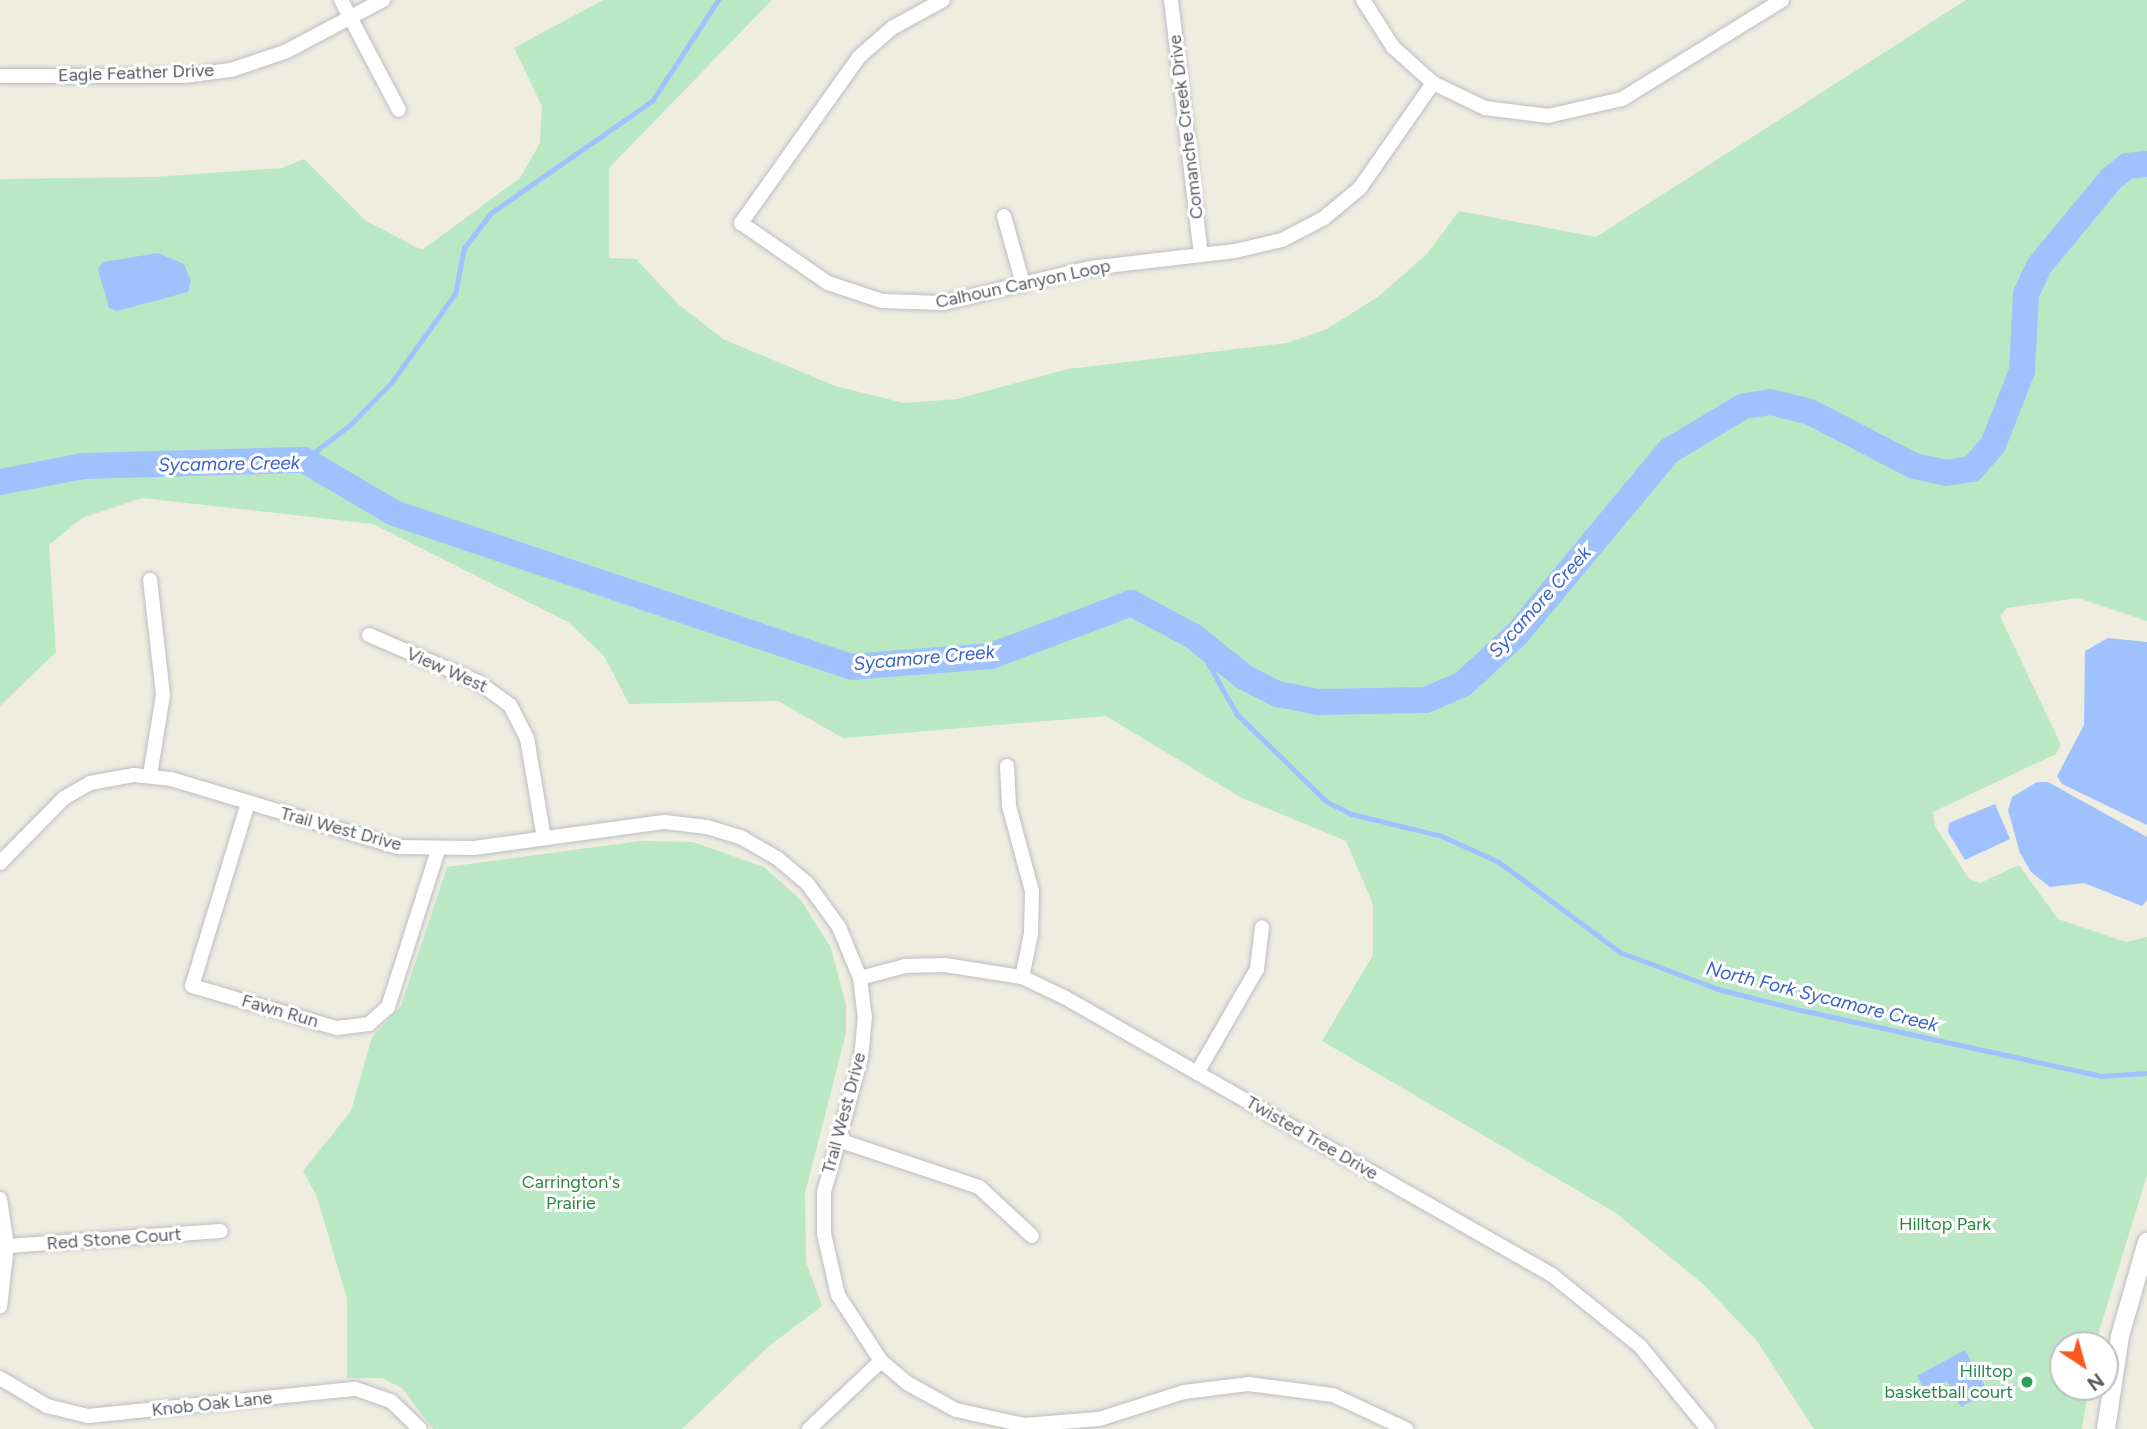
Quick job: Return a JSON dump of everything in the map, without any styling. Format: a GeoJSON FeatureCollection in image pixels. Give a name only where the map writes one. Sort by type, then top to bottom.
{"type":"FeatureCollection","features":[{"type":"Feature","properties":{"kind":"street"},"geometry":{"type":"LineString","coordinates":[[341,0],[399,110]]}},
{"type":"Feature","properties":{"kind":"street","name":"Eagle Feather Drive"},"geometry":{"type":"LineString","coordinates":[[0,76],[183,76],[231,70],[287,51],[383,0]]}},
{"type":"Feature","properties":{"kind":"street","name":"Calhoun Canyon Loop"},"geometry":{"type":"LineString","coordinates":[[943,0],[892,28],[859,57],[741,223],[828,283],[882,301],[943,303],[1090,268],[1201,254],[1282,240],[1324,218],[1368,177],[1433,83]]}},
{"type":"Feature","properties":{"kind":"street","name":"Comanche Creek Drive"},"geometry":{"type":"LineString","coordinates":[[1171,0],[1201,254]]}},
{"type":"Feature","properties":{"kind":"street"},"geometry":{"type":"LineString","coordinates":[[1363,0],[1394,47],[1433,83],[1506,114],[1548,116],[1598,107],[1644,88],[1782,0]]}},
{"type":"Feature","properties":{"kind":"street"},"geometry":{"type":"LineString","coordinates":[[1004,216],[1023,284]]}},
{"type":"Feature","properties":{"kind":"street"},"geometry":{"type":"LineString","coordinates":[[150,580],[163,695],[150,775]]}},
{"type":"Feature","properties":{"kind":"street","name":"View West"},"geometry":{"type":"LineString","coordinates":[[369,635],[478,682],[510,705],[527,738],[544,838]]}},
{"type":"Feature","properties":{"kind":"street"},"geometry":{"type":"LineString","coordinates":[[1007,766],[1009,806],[1032,891],[1031,934],[1023,977]]}},
{"type":"Feature","properties":{"kind":"street","name":"Trail West Drive"},"geometry":{"type":"LineString","coordinates":[[0,863],[50,809],[79,788],[112,776],[150,775],[355,837],[438,850],[665,822],[707,827],[742,838],[777,858],[807,883],[839,927],[860,978],[865,1016],[861,1058],[824,1192],[826,1252],[846,1313],[881,1362],[907,1383],[956,1410],[1024,1425],[1099,1419],[1184,1392],[1248,1384],[1333,1395],[1406,1429]]}},
{"type":"Feature","properties":{"kind":"street","name":"Fawn Run"},"geometry":{"type":"LineString","coordinates":[[248,803],[192,986],[337,1028],[369,1024],[388,1007],[438,850]]}},
{"type":"Feature","properties":{"kind":"street"},"geometry":{"type":"LineString","coordinates":[[1197,1073],[1256,969],[1262,927]]}},
{"type":"Feature","properties":{"kind":"street","name":"Twisted Tree Drive"},"geometry":{"type":"LineString","coordinates":[[860,978],[928,964],[1023,977],[1197,1073],[1573,1289],[1647,1353],[1708,1429]]}},
{"type":"Feature","properties":{"kind":"street"},"geometry":{"type":"LineString","coordinates":[[838,1140],[979,1187],[1032,1236]]}},
{"type":"Feature","properties":{"kind":"street"},"geometry":{"type":"LineString","coordinates":[[0,1199],[7,1246],[0,1307]]}},
{"type":"Feature","properties":{"kind":"street","name":"Red Stone Court"},"geometry":{"type":"LineString","coordinates":[[7,1246],[220,1231]]}},
{"type":"Feature","properties":{"kind":"street"},"geometry":{"type":"LineString","coordinates":[[2106,1429],[2120,1336],[2147,1242]]}},
{"type":"Feature","properties":{"kind":"street"},"geometry":{"type":"LineString","coordinates":[[809,1429],[881,1362]]}},
{"type":"Feature","properties":{"kind":"street","name":"Knob Oak Lane"},"geometry":{"type":"LineString","coordinates":[[0,1378],[47,1406],[88,1416],[356,1389],[391,1401],[420,1429]]}},
{"type":"Feature","properties":{"kind":"green space","name":"Hilltop Park"},"geometry":{"type":"Polygon","coordinates":[[[603,0],[772,0],[609,168],[609,258],[636,259],[678,304],[723,339],[835,386],[904,403],[957,399],[1068,369],[1287,343],[1327,329],[1379,296],[1427,254],[1459,211],[1596,237],[1966,0],[2147,0],[2147,621],[2078,598],[2007,608],[2000,616],[2061,745],[2056,754],[1933,812],[1935,826],[1969,879],[1980,883],[2019,865],[2058,919],[2126,942],[2147,937],[2147,1175],[2099,1331],[2049,1331],[2049,1401],[2087,1401],[2082,1429],[1814,1429],[1757,1341],[1703,1284],[1616,1213],[1322,1041],[1373,955],[1373,904],[1346,841],[1240,797],[1106,716],[843,738],[778,701],[629,704],[604,656],[568,622],[373,524],[142,498],[82,518],[49,545],[56,652],[0,706],[0,179],[154,177],[282,168],[304,159],[366,221],[422,250],[520,178],[540,143],[542,106],[514,48],[603,0]]]}},
{"type":"Feature","properties":{"kind":"green space","name":"Carrington's Prairie"},"geometry":{"type":"Polygon","coordinates":[[[640,841],[693,842],[764,867],[801,900],[831,948],[846,1005],[846,1033],[805,1193],[806,1262],[822,1306],[769,1346],[682,1429],[433,1429],[402,1388],[382,1378],[347,1378],[347,1299],[317,1197],[303,1171],[351,1111],[372,1037],[401,1006],[447,867],[640,841]]]}},
{"type":"Feature","properties":{"kind":"water"},"geometry":{"type":"Polygon","coordinates":[[[158,253],[184,264],[191,281],[188,292],[117,311],[109,308],[98,270],[103,262],[158,253]]]}},
{"type":"Feature","properties":{"kind":"water"},"geometry":{"type":"Polygon","coordinates":[[[2108,638],[2147,642],[2147,825],[2062,784],[2057,776],[2084,725],[2085,651],[2108,638]]]}},
{"type":"Feature","properties":{"kind":"water"},"geometry":{"type":"Polygon","coordinates":[[[2037,782],[2048,782],[2147,837],[2147,900],[2142,906],[2084,883],[2050,887],[2031,872],[2020,853],[2008,810],[2012,797],[2037,782]]]}},
{"type":"Feature","properties":{"kind":"water"},"geometry":{"type":"Polygon","coordinates":[[[1995,804],[2010,839],[1965,860],[1948,832],[1949,823],[1995,804]]]}},
{"type":"Feature","properties":{"kind":"water"},"geometry":{"type":"Polygon","coordinates":[[[1965,1350],[1988,1392],[1961,1407],[1947,1381],[1926,1392],[1917,1376],[1965,1350]]]}},
{"type":"Feature","properties":{"kind":"waterway"},"geometry":{"type":"LineString","coordinates":[[304,460],[349,426],[391,383],[455,294],[464,248],[491,213],[652,101],[718,0]]}},
{"type":"Feature","properties":{"kind":"waterway","name":"Sycamore Creek"},"geometry":{"type":"LineString","coordinates":[[0,482],[83,466],[304,460],[394,513],[851,667],[991,656],[1131,603],[1193,636],[1244,677],[1278,694],[1318,702],[1426,700],[1463,684],[1517,634],[1669,451],[1744,406],[1771,402],[1810,412],[1914,466],[1946,473],[1972,469],[1993,445],[2022,371],[2026,294],[2039,266],[2111,179],[2127,166],[2147,164]]}},
{"type":"Feature","properties":{"kind":"waterway","name":"North Fork Sycamore Creek"},"geometry":{"type":"LineString","coordinates":[[1193,636],[1237,714],[1326,801],[1352,814],[1442,836],[1499,862],[1620,952],[1718,989],[1801,1010],[2100,1076],[2147,1073]]}},
{"type":"Feature","properties":{"kind":"place","name":"Hilltop basketball court"},"geometry":{"type":"Point","coordinates":[2027,1382]}}]}
